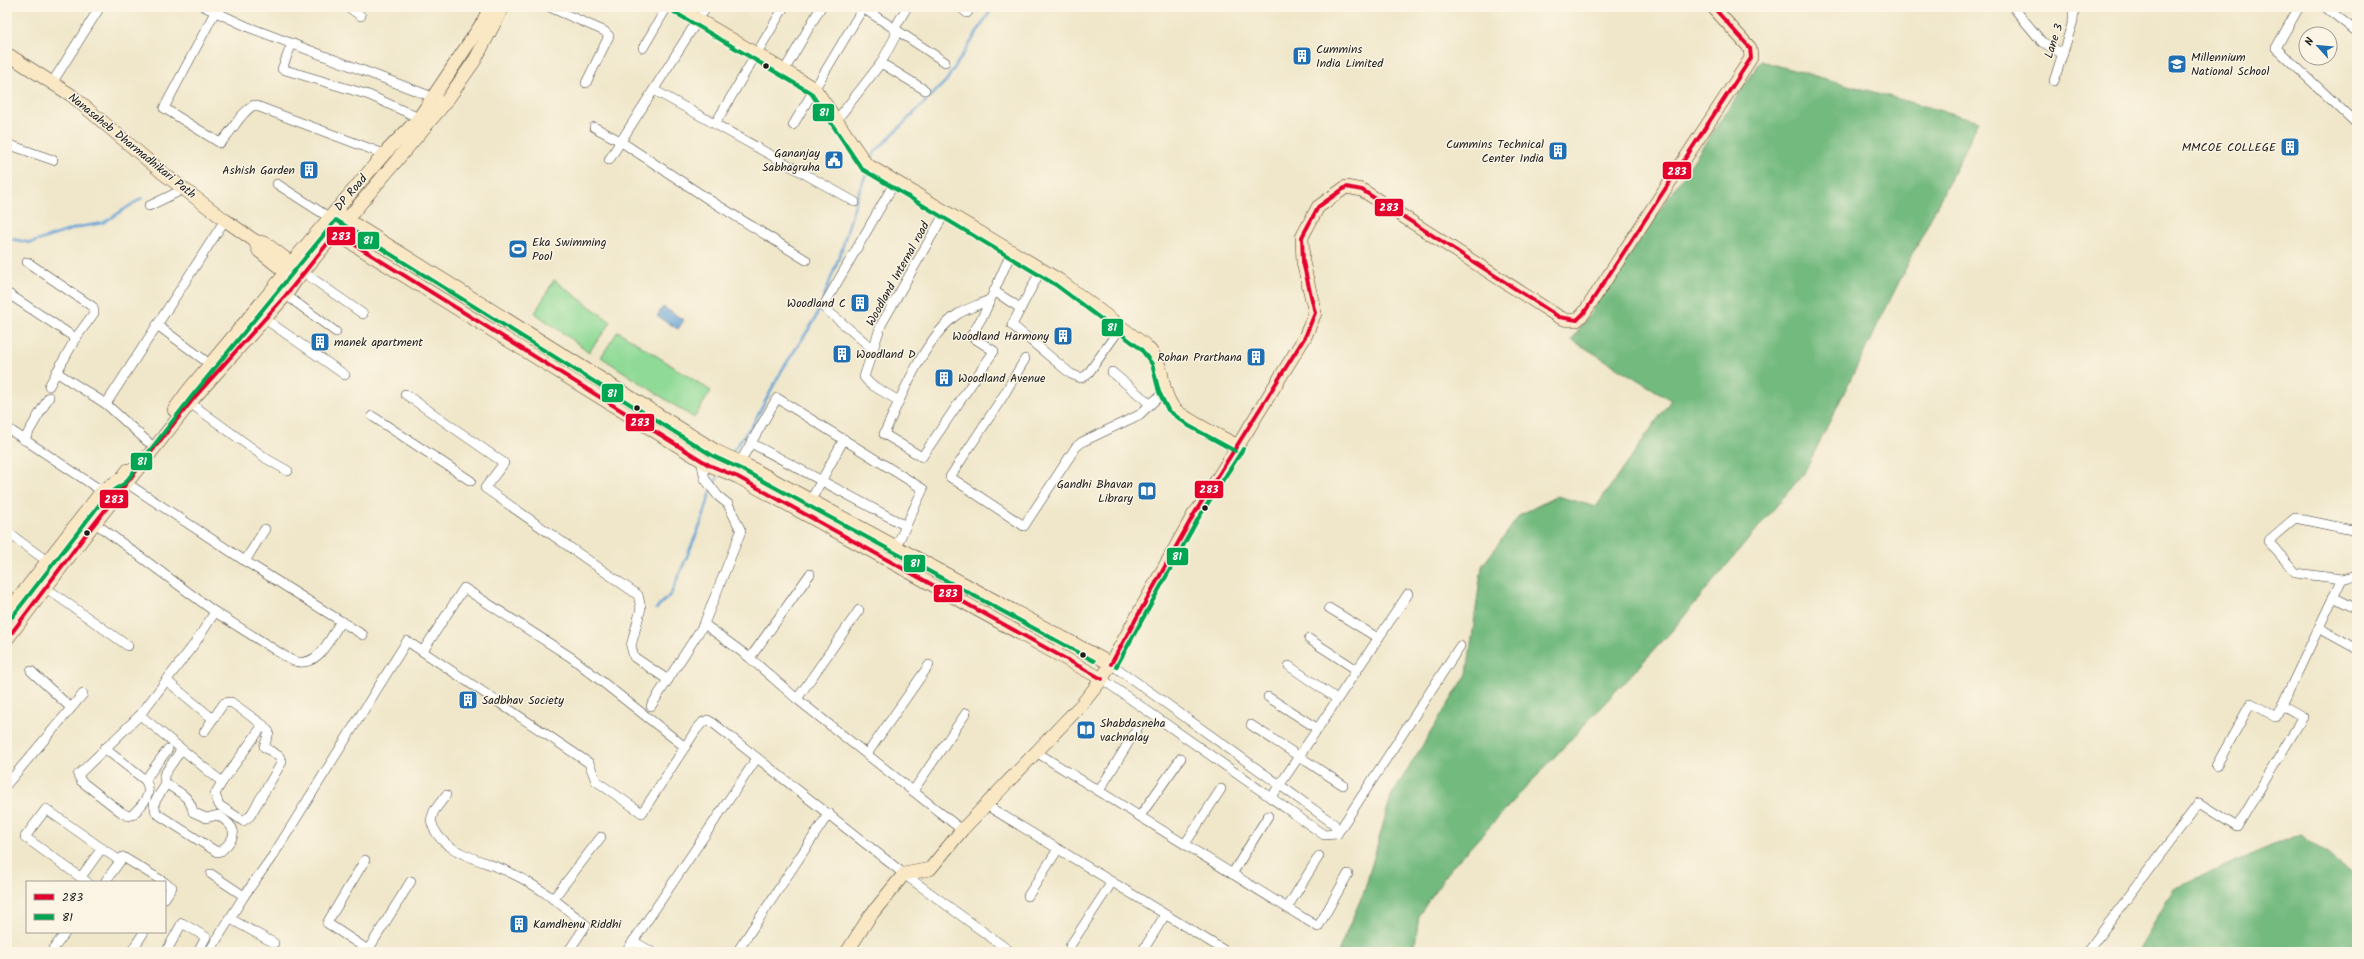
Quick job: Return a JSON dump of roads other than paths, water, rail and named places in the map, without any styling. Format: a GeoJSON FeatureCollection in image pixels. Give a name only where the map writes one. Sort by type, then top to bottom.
{"type":"FeatureCollection","features":[{"type":"Feature","properties":{"kind":"street"},"geometry":{"type":"LineString","coordinates":[[52,83],[100,7]]}},
{"type":"Feature","properties":{"kind":"street"},"geometry":{"type":"LineString","coordinates":[[205,7],[292,43],[439,100]]}},
{"type":"Feature","properties":{"kind":"street"},"geometry":{"type":"LineString","coordinates":[[348,7],[362,16]]}},
{"type":"Feature","properties":{"kind":"street","name":"DP Road"},"geometry":{"type":"LineString","coordinates":[[7,639],[99,518],[148,442],[286,296],[297,271],[330,218],[384,154],[439,100],[490,7]]}},
{"type":"Feature","properties":{"kind":"street","name":"DP Road"},"geometry":{"type":"LineString","coordinates":[[7,613],[46,560],[102,491],[124,481],[187,401],[211,365],[297,271],[347,221],[439,100],[475,60],[503,7]]}},
{"type":"Feature","properties":{"kind":"street"},"geometry":{"type":"LineString","coordinates":[[549,7],[604,31],[609,36],[586,83]]}},
{"type":"Feature","properties":{"kind":"street"},"geometry":{"type":"LineString","coordinates":[[642,48],[667,7]]}},
{"type":"Feature","properties":{"kind":"street"},"geometry":{"type":"LineString","coordinates":[[677,7],[815,89],[869,166],[1059,280],[1121,327],[1156,356],[1162,370],[1165,391],[1172,407],[1185,417],[1238,446]]}},
{"type":"Feature","properties":{"kind":"street"},"geometry":{"type":"LineString","coordinates":[[609,160],[706,7]]}},
{"type":"Feature","properties":{"kind":"street"},"geometry":{"type":"LineString","coordinates":[[715,124],[784,7]]}},
{"type":"Feature","properties":{"kind":"street"},"geometry":{"type":"LineString","coordinates":[[784,71],[821,7]]}},
{"type":"Feature","properties":{"kind":"street"},"geometry":{"type":"LineString","coordinates":[[836,121],[881,63],[895,37],[895,28],[907,7]]}},
{"type":"Feature","properties":{"kind":"street"},"geometry":{"type":"LineString","coordinates":[[960,7],[968,13],[972,7]]}},
{"type":"Feature","properties":{"kind":"street"},"geometry":{"type":"LineString","coordinates":[[846,952],[870,916],[904,874],[930,869],[962,830],[1083,703],[1111,664],[1194,514],[1202,504],[1305,337],[1315,313],[1303,262],[1302,237],[1318,207],[1346,187],[1362,190],[1560,317],[1567,320],[1577,320],[1584,313],[1751,58],[1750,48],[1713,7]]}},
{"type":"Feature","properties":{"kind":"street"},"geometry":{"type":"LineString","coordinates":[[2013,7],[2042,42],[2063,54]]}},
{"type":"Feature","properties":{"kind":"street","name":"Lane 3"},"geometry":{"type":"LineString","coordinates":[[2054,81],[2073,21],[2074,7]]}},
{"type":"Feature","properties":{"kind":"street"},"geometry":{"type":"LineString","coordinates":[[2299,7],[2276,48],[2357,124]]}},
{"type":"Feature","properties":{"kind":"street"},"geometry":{"type":"LineString","coordinates":[[2325,7],[2357,32]]}},
{"type":"Feature","properties":{"kind":"street"},"geometry":{"type":"LineString","coordinates":[[793,125],[863,8],[945,62]]}},
{"type":"Feature","properties":{"kind":"street"},"geometry":{"type":"LineString","coordinates":[[215,12],[164,108],[220,143],[229,134],[245,110],[254,105],[384,154]]}},
{"type":"Feature","properties":{"kind":"street"},"geometry":{"type":"LineString","coordinates":[[292,43],[282,69],[369,95],[419,118]]}},
{"type":"Feature","properties":{"kind":"street","name":"Nanasaheb Dharmadhikari Path"},"geometry":{"type":"LineString","coordinates":[[7,54],[71,95],[184,189],[255,241],[259,251],[297,271]]}},
{"type":"Feature","properties":{"kind":"street"},"geometry":{"type":"LineString","coordinates":[[881,63],[925,90]]}},
{"type":"Feature","properties":{"kind":"street"},"geometry":{"type":"LineString","coordinates":[[654,90],[855,202]]}},
{"type":"Feature","properties":{"kind":"street"},"geometry":{"type":"LineString","coordinates":[[594,127],[620,141],[806,260]]}},
{"type":"Feature","properties":{"kind":"street"},"geometry":{"type":"LineString","coordinates":[[7,144],[52,160]]}},
{"type":"Feature","properties":{"kind":"street"},"geometry":{"type":"LineString","coordinates":[[873,349],[823,307],[895,182]]}},
{"type":"Feature","properties":{"kind":"street"},"geometry":{"type":"LineString","coordinates":[[277,184],[330,218],[347,221],[716,451],[811,500],[1111,664],[1279,787],[1334,824],[1337,834]]}},
{"type":"Feature","properties":{"kind":"street"},"geometry":{"type":"LineString","coordinates":[[149,206],[184,189]]}},
{"type":"Feature","properties":{"kind":"street","name":"Woodland Internal road"},"geometry":{"type":"LineString","coordinates":[[899,401],[870,384],[864,377],[881,325],[946,211]]}},
{"type":"Feature","properties":{"kind":"street"},"geometry":{"type":"LineString","coordinates":[[330,218],[336,233],[705,462],[1079,664],[1102,678],[1324,835],[1337,834]]}},
{"type":"Feature","properties":{"kind":"street"},"geometry":{"type":"LineString","coordinates":[[106,404],[225,220]]}},
{"type":"Feature","properties":{"kind":"street"},"geometry":{"type":"LineString","coordinates":[[990,300],[958,314],[927,349],[899,401],[884,434],[922,456],[994,351],[971,336],[990,300],[1011,252]]}},
{"type":"Feature","properties":{"kind":"street"},"geometry":{"type":"LineString","coordinates":[[27,262],[93,307],[94,313],[74,339],[49,386]]}},
{"type":"Feature","properties":{"kind":"street"},"geometry":{"type":"LineString","coordinates":[[1041,270],[1012,325],[1071,374],[1081,378],[1088,374],[1121,327]]}},
{"type":"Feature","properties":{"kind":"street"},"geometry":{"type":"LineString","coordinates":[[297,271],[346,297]]}},
{"type":"Feature","properties":{"kind":"street"},"geometry":{"type":"LineString","coordinates":[[297,271],[363,314]]}},
{"type":"Feature","properties":{"kind":"street"},"geometry":{"type":"LineString","coordinates":[[994,291],[1020,308]]}},
{"type":"Feature","properties":{"kind":"street"},"geometry":{"type":"LineString","coordinates":[[7,293],[74,339]]}},
{"type":"Feature","properties":{"kind":"street"},"geometry":{"type":"LineString","coordinates":[[286,296],[336,332]]}},
{"type":"Feature","properties":{"kind":"street"},"geometry":{"type":"LineString","coordinates":[[265,319],[345,375]]}},
{"type":"Feature","properties":{"kind":"street"},"geometry":{"type":"LineString","coordinates":[[157,325],[211,365]]}},
{"type":"Feature","properties":{"kind":"street"},"geometry":{"type":"LineString","coordinates":[[1026,359],[950,477],[1024,526],[1076,447],[1082,442],[1139,415],[1165,391]]}},
{"type":"Feature","properties":{"kind":"street"},"geometry":{"type":"LineString","coordinates":[[56,372],[106,404],[148,442]]}},
{"type":"Feature","properties":{"kind":"street"},"geometry":{"type":"LineString","coordinates":[[1112,372],[1150,404]]}},
{"type":"Feature","properties":{"kind":"street"},"geometry":{"type":"LineString","coordinates":[[406,394],[504,463],[485,488],[638,594],[641,608],[631,646],[634,658],[668,680]]}},
{"type":"Feature","properties":{"kind":"street"},"geometry":{"type":"LineString","coordinates":[[24,440],[49,397]]}},
{"type":"Feature","properties":{"kind":"street"},"geometry":{"type":"LineString","coordinates":[[738,461],[752,443],[777,398],[923,489],[896,547]]}},
{"type":"Feature","properties":{"kind":"street"},"geometry":{"type":"LineString","coordinates":[[187,401],[267,459],[288,471]]}},
{"type":"Feature","properties":{"kind":"street"},"geometry":{"type":"LineString","coordinates":[[372,416],[471,481]]}},
{"type":"Feature","properties":{"kind":"street"},"geometry":{"type":"LineString","coordinates":[[7,428],[102,491]]}},
{"type":"Feature","properties":{"kind":"street"},"geometry":{"type":"LineString","coordinates":[[811,500],[844,439]]}},
{"type":"Feature","properties":{"kind":"street"},"geometry":{"type":"LineString","coordinates":[[752,443],[821,482],[906,526]]}},
{"type":"Feature","properties":{"kind":"street"},"geometry":{"type":"LineString","coordinates":[[651,706],[704,624],[741,531],[728,504],[718,496],[705,479],[705,462]]}},
{"type":"Feature","properties":{"kind":"street"},"geometry":{"type":"LineString","coordinates":[[124,481],[245,562],[363,635]]}},
{"type":"Feature","properties":{"kind":"street"},"geometry":{"type":"LineString","coordinates":[[99,518],[215,612],[291,660],[300,664],[310,662],[315,657],[341,621]]}},
{"type":"Feature","properties":{"kind":"street"},"geometry":{"type":"LineString","coordinates":[[2357,531],[2295,518],[2268,541],[2296,573],[2342,579],[2357,575]]}},
{"type":"Feature","properties":{"kind":"street"},"geometry":{"type":"LineString","coordinates":[[245,562],[265,528]]}},
{"type":"Feature","properties":{"kind":"street"},"geometry":{"type":"LineString","coordinates":[[7,532],[60,570]]}},
{"type":"Feature","properties":{"kind":"street"},"geometry":{"type":"LineString","coordinates":[[750,658],[810,574]]}},
{"type":"Feature","properties":{"kind":"street"},"geometry":{"type":"LineString","coordinates":[[2216,766],[2251,703],[2276,717],[2342,579]]}},
{"type":"Feature","properties":{"kind":"street"},"geometry":{"type":"LineString","coordinates":[[46,588],[128,646]]}},
{"type":"Feature","properties":{"kind":"street"},"geometry":{"type":"LineString","coordinates":[[423,651],[464,588],[572,658],[685,747]]}},
{"type":"Feature","properties":{"kind":"street"},"geometry":{"type":"LineString","coordinates":[[1271,798],[1408,594]]}},
{"type":"Feature","properties":{"kind":"street"},"geometry":{"type":"LineString","coordinates":[[2333,597],[2357,609]]}},
{"type":"Feature","properties":{"kind":"street"},"geometry":{"type":"LineString","coordinates":[[1329,608],[1378,638]]}},
{"type":"Feature","properties":{"kind":"street"},"geometry":{"type":"LineString","coordinates":[[797,698],[860,610]]}},
{"type":"Feature","properties":{"kind":"street"},"geometry":{"type":"LineString","coordinates":[[104,748],[145,780],[150,787],[150,793],[138,810],[128,816],[81,781],[78,775],[104,748],[140,714],[215,612]]}},
{"type":"Feature","properties":{"kind":"street"},"geometry":{"type":"LineString","coordinates":[[704,624],[750,658],[797,698],[962,830]]}},
{"type":"Feature","properties":{"kind":"street"},"geometry":{"type":"LineString","coordinates":[[2319,628],[2357,649]]}},
{"type":"Feature","properties":{"kind":"street"},"geometry":{"type":"LineString","coordinates":[[1309,639],[1357,670]]}},
{"type":"Feature","properties":{"kind":"street"},"geometry":{"type":"LineString","coordinates":[[209,952],[229,918],[274,854],[407,641],[589,763],[596,782],[642,813],[685,747],[703,722],[708,720],[904,874],[1010,952]]}},
{"type":"Feature","properties":{"kind":"street"},"geometry":{"type":"LineString","coordinates":[[1337,834],[1460,646]]}},
{"type":"Feature","properties":{"kind":"street"},"geometry":{"type":"LineString","coordinates":[[867,754],[929,665]]}},
{"type":"Feature","properties":{"kind":"street"},"geometry":{"type":"LineString","coordinates":[[1289,666],[1337,700]]}},
{"type":"Feature","properties":{"kind":"street"},"geometry":{"type":"LineString","coordinates":[[31,671],[71,708]]}},
{"type":"Feature","properties":{"kind":"street"},"geometry":{"type":"LineString","coordinates":[[166,680],[213,719]]}},
{"type":"Feature","properties":{"kind":"street"},"geometry":{"type":"LineString","coordinates":[[7,784],[83,694]]}},
{"type":"Feature","properties":{"kind":"street"},"geometry":{"type":"LineString","coordinates":[[1268,697],[1318,729]]}},
{"type":"Feature","properties":{"kind":"street"},"geometry":{"type":"LineString","coordinates":[[204,732],[217,712],[228,701],[237,705],[263,725],[269,732],[264,747],[279,756],[282,762],[280,768],[250,816],[243,821],[219,805],[215,794],[263,725]]}},
{"type":"Feature","properties":{"kind":"street"},"geometry":{"type":"LineString","coordinates":[[2087,952],[2199,803],[2237,827],[2303,717],[2282,705]]}},
{"type":"Feature","properties":{"kind":"street"},"geometry":{"type":"LineString","coordinates":[[1163,721],[1171,708]]}},
{"type":"Feature","properties":{"kind":"street"},"geometry":{"type":"LineString","coordinates":[[913,791],[966,713]]}},
{"type":"Feature","properties":{"kind":"street"},"geometry":{"type":"LineString","coordinates":[[140,714],[181,750],[222,782]]}},
{"type":"Feature","properties":{"kind":"street"},"geometry":{"type":"LineString","coordinates":[[1251,724],[1343,785]]}},
{"type":"Feature","properties":{"kind":"street"},"geometry":{"type":"LineString","coordinates":[[1099,790],[1138,728]]}},
{"type":"Feature","properties":{"kind":"street"},"geometry":{"type":"LineString","coordinates":[[145,780],[168,749]]}},
{"type":"Feature","properties":{"kind":"street"},"geometry":{"type":"LineString","coordinates":[[166,784],[154,803],[156,813],[217,852],[222,852],[234,835],[234,828],[230,823],[218,815],[206,818],[193,812],[192,803],[184,794],[166,784],[164,774],[181,750]]}},
{"type":"Feature","properties":{"kind":"street"},"geometry":{"type":"LineString","coordinates":[[1036,752],[1318,927],[1348,874]]}},
{"type":"Feature","properties":{"kind":"street"},"geometry":{"type":"LineString","coordinates":[[626,952],[758,758]]}},
{"type":"Feature","properties":{"kind":"street"},"geometry":{"type":"LineString","coordinates":[[1140,816],[1181,758]]}},
{"type":"Feature","properties":{"kind":"street"},"geometry":{"type":"LineString","coordinates":[[1185,844],[1221,789]]}},
{"type":"Feature","properties":{"kind":"street"},"geometry":{"type":"LineString","coordinates":[[446,795],[434,811],[431,820],[438,837],[453,848],[511,873],[553,899],[586,925],[568,952]]}},
{"type":"Feature","properties":{"kind":"street"},"geometry":{"type":"LineString","coordinates":[[986,805],[1222,951]]}},
{"type":"Feature","properties":{"kind":"street"},"geometry":{"type":"LineString","coordinates":[[102,848],[84,880],[25,837],[46,809],[102,848],[120,861]]}},
{"type":"Feature","properties":{"kind":"street"},"geometry":{"type":"LineString","coordinates":[[737,952],[828,813]]}},
{"type":"Feature","properties":{"kind":"street"},"geometry":{"type":"LineString","coordinates":[[1232,874],[1268,816]]}},
{"type":"Feature","properties":{"kind":"street"},"geometry":{"type":"LineString","coordinates":[[553,899],[601,837]]}},
{"type":"Feature","properties":{"kind":"street"},"geometry":{"type":"LineString","coordinates":[[1028,896],[1058,849]]}},
{"type":"Feature","properties":{"kind":"street"},"geometry":{"type":"LineString","coordinates":[[1287,908],[1318,856]]}},
{"type":"Feature","properties":{"kind":"street"},"geometry":{"type":"LineString","coordinates":[[105,881],[123,857],[162,881]]}},
{"type":"Feature","properties":{"kind":"street"},"geometry":{"type":"LineString","coordinates":[[365,860],[327,923],[369,951],[411,881]]}},
{"type":"Feature","properties":{"kind":"street"},"geometry":{"type":"LineString","coordinates":[[211,874],[244,896]]}},
{"type":"Feature","properties":{"kind":"street"},"geometry":{"type":"LineString","coordinates":[[1070,946],[1112,882]]}},
{"type":"Feature","properties":{"kind":"street"},"geometry":{"type":"LineString","coordinates":[[166,883],[172,887],[166,896]]}},
{"type":"Feature","properties":{"kind":"street"},"geometry":{"type":"LineString","coordinates":[[1142,952],[1165,915]]}},
{"type":"Feature","properties":{"kind":"street"},"geometry":{"type":"LineString","coordinates":[[229,918],[274,944]]}},
{"type":"Feature","properties":{"kind":"street"},"geometry":{"type":"LineString","coordinates":[[166,952],[182,923],[206,937],[198,952]]}},
{"type":"Feature","properties":{"kind":"street"},"geometry":{"type":"LineString","coordinates":[[51,952],[65,933]]}},
{"type":"Feature","properties":{"kind":"street"},"geometry":{"type":"LineString","coordinates":[[131,952],[143,933]]}},
{"type":"Feature","properties":{"kind":"street"},"geometry":{"type":"LineString","coordinates":[[634,941],[652,952]]}},
{"type":"Feature","properties":{"kind":"water"},"geometry":{"type":"Polygon","coordinates":[[[663,307],[684,320],[678,329],[657,316],[663,307]]]}},
{"type":"Feature","properties":{"kind":"waterway"},"geometry":{"type":"LineString","coordinates":[[871,161],[875,152],[946,81],[993,7]]}},
{"type":"Feature","properties":{"kind":"waterway"},"geometry":{"type":"LineString","coordinates":[[823,299],[841,252],[858,194],[868,170]]}},
{"type":"Feature","properties":{"kind":"waterway"},"geometry":{"type":"LineString","coordinates":[[7,238],[31,243],[79,227],[103,223],[142,198]]}},
{"type":"Feature","properties":{"kind":"waterway"},"geometry":{"type":"LineString","coordinates":[[731,453],[753,424],[782,370],[814,321],[820,307]]}},
{"type":"Feature","properties":{"kind":"waterway"},"geometry":{"type":"LineString","coordinates":[[713,486],[720,473]]}},
{"type":"Feature","properties":{"kind":"waterway"},"geometry":{"type":"LineString","coordinates":[[656,609],[671,594],[702,521],[711,491]]}},
{"type":"Feature","properties":{"kind":"place","name":"Cummins India Limited"},"geometry":{"type":"Point","coordinates":[1302,56]}},
{"type":"Feature","properties":{"kind":"place","name":"Millennium National School"},"geometry":{"type":"Point","coordinates":[2177,64]}},
{"type":"Feature","properties":{"kind":"place","name":"MMCOE COLLEGE"},"geometry":{"type":"Point","coordinates":[2290,147]}},
{"type":"Feature","properties":{"kind":"place","name":"Cummins Technical Center India"},"geometry":{"type":"Point","coordinates":[1558,151]}},
{"type":"Feature","properties":{"kind":"place","name":"Gananjay Sabhagruha"},"geometry":{"type":"Point","coordinates":[834,160]}},
{"type":"Feature","properties":{"kind":"place","name":"Ashish Garden"},"geometry":{"type":"Point","coordinates":[309,170]}},
{"type":"Feature","properties":{"kind":"place","name":"Eka Swimming Pool"},"geometry":{"type":"Point","coordinates":[518,249]}},
{"type":"Feature","properties":{"kind":"place","name":"Woodland C"},"geometry":{"type":"Point","coordinates":[860,303]}},
{"type":"Feature","properties":{"kind":"place","name":"Woodland Harmony"},"geometry":{"type":"Point","coordinates":[1063,336]}},
{"type":"Feature","properties":{"kind":"place","name":"manek apartment"},"geometry":{"type":"Point","coordinates":[320,342]}},
{"type":"Feature","properties":{"kind":"place","name":"Woodland D"},"geometry":{"type":"Point","coordinates":[842,354]}},
{"type":"Feature","properties":{"kind":"place","name":"Rohan Prarthana"},"geometry":{"type":"Point","coordinates":[1256,357]}},
{"type":"Feature","properties":{"kind":"place","name":"Woodland Avenue"},"geometry":{"type":"Point","coordinates":[944,378]}},
{"type":"Feature","properties":{"kind":"place","name":"Gandhi Bhavan Library"},"geometry":{"type":"Point","coordinates":[1147,491]}},
{"type":"Feature","properties":{"kind":"place","name":"Sadbhav Society"},"geometry":{"type":"Point","coordinates":[468,700]}},
{"type":"Feature","properties":{"kind":"place","name":"Shabdasneha vachnalay"},"geometry":{"type":"Point","coordinates":[1086,730]}},
{"type":"Feature","properties":{"kind":"place","name":"Kamdhenu Riddhi"},"geometry":{"type":"Point","coordinates":[519,924]}}]}
